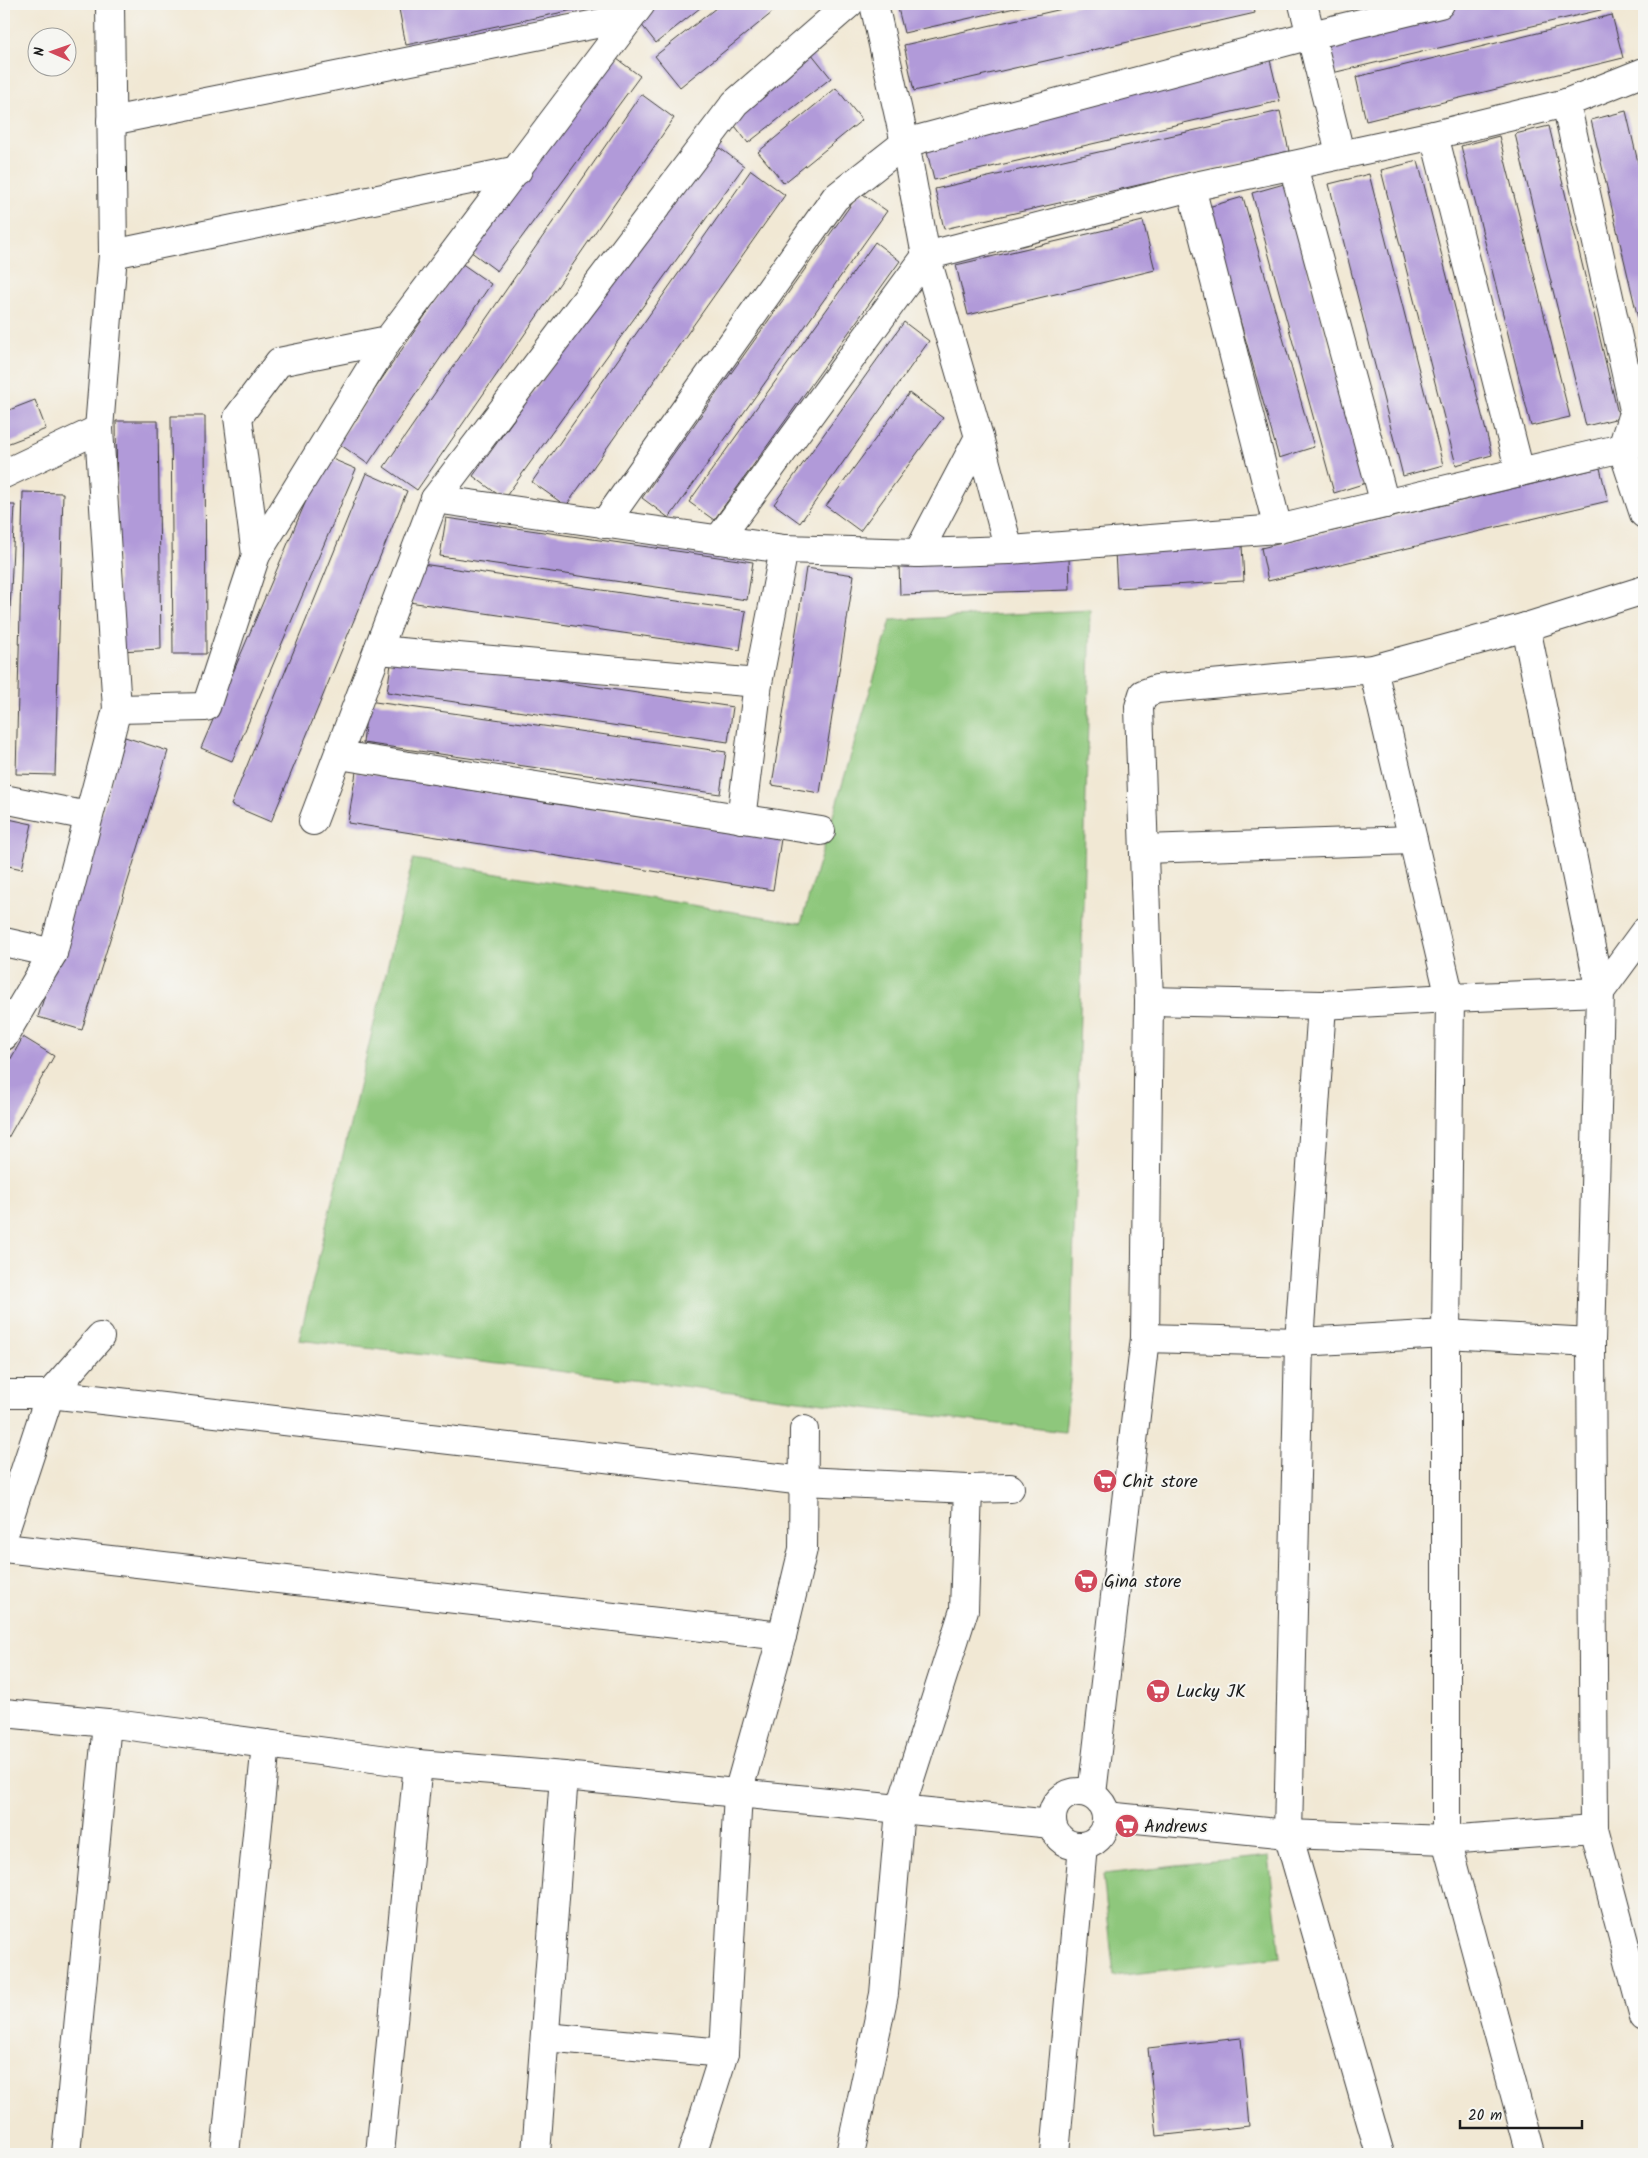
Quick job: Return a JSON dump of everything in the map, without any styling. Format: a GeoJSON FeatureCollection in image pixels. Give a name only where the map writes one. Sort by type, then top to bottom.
{"type":"FeatureCollection","features":[{"type":"Feature","properties":{"kind":"street"},"geometry":{"type":"LineString","coordinates":[[4,1036],[53,953],[116,709],[99,429],[114,254],[110,4]]}},
{"type":"Feature","properties":{"kind":"street"},"geometry":{"type":"LineString","coordinates":[[313,821],[435,500],[735,103],[849,4]]}},
{"type":"Feature","properties":{"kind":"street"},"geometry":{"type":"LineString","coordinates":[[874,4],[905,143],[926,256],[979,437],[1009,550]]}},
{"type":"Feature","properties":{"kind":"street"},"geometry":{"type":"LineString","coordinates":[[1303,4],[1340,153]]}},
{"type":"Feature","properties":{"kind":"street"},"geometry":{"type":"LineString","coordinates":[[604,524],[835,198],[905,143],[1311,35],[1440,4]]}},
{"type":"Feature","properties":{"kind":"street"},"geometry":{"type":"LineString","coordinates":[[111,121],[636,10]]}},
{"type":"Feature","properties":{"kind":"street"},"geometry":{"type":"LineString","coordinates":[[116,709],[206,707],[256,555],[388,340],[518,170],[636,10]]}},
{"type":"Feature","properties":{"kind":"street"},"geometry":{"type":"LineString","coordinates":[[718,540],[926,256],[1191,187],[1293,166],[1340,153],[1434,135],[1566,103],[1644,72]]}},
{"type":"Feature","properties":{"kind":"street"},"geometry":{"type":"LineString","coordinates":[[1566,103],[1639,415],[1633,444],[1644,514]]}},
{"type":"Feature","properties":{"kind":"street"},"geometry":{"type":"LineString","coordinates":[[1434,135],[1520,472]]}},
{"type":"Feature","properties":{"kind":"street"},"geometry":{"type":"LineString","coordinates":[[1293,166],[1385,504]]}},
{"type":"Feature","properties":{"kind":"street"},"geometry":{"type":"LineString","coordinates":[[114,254],[518,170]]}},
{"type":"Feature","properties":{"kind":"street"},"geometry":{"type":"LineString","coordinates":[[1191,187],[1278,529]]}},
{"type":"Feature","properties":{"kind":"street"},"geometry":{"type":"LineString","coordinates":[[256,555],[238,417],[279,362],[388,340]]}},
{"type":"Feature","properties":{"kind":"street"},"geometry":{"type":"LineString","coordinates":[[4,474],[99,429]]}},
{"type":"Feature","properties":{"kind":"street"},"geometry":{"type":"LineString","coordinates":[[918,553],[979,437]]}},
{"type":"Feature","properties":{"kind":"street"},"geometry":{"type":"LineString","coordinates":[[435,500],[784,549],[918,553],[1009,550],[1278,529],[1633,444]]}},
{"type":"Feature","properties":{"kind":"street"},"geometry":{"type":"LineString","coordinates":[[741,819],[758,683],[784,549]]}},
{"type":"Feature","properties":{"kind":"street"},"geometry":{"type":"LineString","coordinates":[[1092,1794],[1145,1338],[1149,1001],[1139,707],[1143,694],[1156,690],[1374,669],[1644,590],[1644,584]]}},
{"type":"Feature","properties":{"kind":"street"},"geometry":{"type":"LineString","coordinates":[[1526,626],[1600,992],[1590,1342],[1594,1829],[1644,2017]]}},
{"type":"Feature","properties":{"kind":"street"},"geometry":{"type":"LineString","coordinates":[[378,650],[758,683]]}},
{"type":"Feature","properties":{"kind":"street"},"geometry":{"type":"LineString","coordinates":[[1374,669],[1450,998],[1446,1334],[1446,1840],[1531,2154]]}},
{"type":"Feature","properties":{"kind":"street"},"geometry":{"type":"LineString","coordinates":[[339,754],[821,831]]}},
{"type":"Feature","properties":{"kind":"street"},"geometry":{"type":"LineString","coordinates":[[4,799],[88,816]]}},
{"type":"Feature","properties":{"kind":"street"},"geometry":{"type":"LineString","coordinates":[[1144,848],[1414,840]]}},
{"type":"Feature","properties":{"kind":"street"},"geometry":{"type":"LineString","coordinates":[[1600,992],[1644,932]]}},
{"type":"Feature","properties":{"kind":"street"},"geometry":{"type":"LineString","coordinates":[[4,942],[53,953]]}},
{"type":"Feature","properties":{"kind":"street"},"geometry":{"type":"LineString","coordinates":[[1149,1001],[1322,1005],[1600,992]]}},
{"type":"Feature","properties":{"kind":"street"},"geometry":{"type":"LineString","coordinates":[[1322,1005],[1299,1342],[1288,1834],[1380,2154]]}},
{"type":"Feature","properties":{"kind":"street"},"geometry":{"type":"LineString","coordinates":[[1145,1338],[1299,1342],[1446,1334],[1590,1342]]}},
{"type":"Feature","properties":{"kind":"street"},"geometry":{"type":"LineString","coordinates":[[4,1534],[50,1394],[100,1338]]}},
{"type":"Feature","properties":{"kind":"street"},"geometry":{"type":"LineString","coordinates":[[4,1394],[50,1394],[804,1481],[968,1489],[1010,1488]]}},
{"type":"Feature","properties":{"kind":"street"},"geometry":{"type":"LineString","coordinates":[[692,2154],[724,2053],[738,1793],[782,1636],[803,1548],[804,1430]]}},
{"type":"Feature","properties":{"kind":"street"},"geometry":{"type":"LineString","coordinates":[[850,2154],[884,1994],[900,1810],[964,1610],[968,1489]]}},
{"type":"Feature","properties":{"kind":"street"},"geometry":{"type":"LineString","coordinates":[[4,1548],[782,1636]]}},
{"type":"Feature","properties":{"kind":"street"},"geometry":{"type":"LineString","coordinates":[[4,1712],[107,1723],[418,1764],[564,1776],[1052,1824]]}},
{"type":"Feature","properties":{"kind":"street"},"geometry":{"type":"LineString","coordinates":[[66,2154],[107,1723]]}},
{"type":"Feature","properties":{"kind":"street"},"geometry":{"type":"LineString","coordinates":[[225,2154],[266,1744]]}},
{"type":"Feature","properties":{"kind":"street"},"geometry":{"type":"LineString","coordinates":[[380,2154],[418,1764]]}},
{"type":"Feature","properties":{"kind":"street"},"geometry":{"type":"LineString","coordinates":[[536,2154],[564,1776]]}},
{"type":"Feature","properties":{"kind":"street"},"geometry":{"type":"LineString","coordinates":[[1080,1791],[1092,1794],[1102,1804],[1106,1816],[1104,1830],[1095,1840],[1083,1846],[1073,1845],[1064,1841],[1052,1824],[1052,1812],[1058,1801],[1068,1794],[1080,1791]]}},
{"type":"Feature","properties":{"kind":"street"},"geometry":{"type":"LineString","coordinates":[[1106,1816],[1288,1834],[1446,1840],[1594,1829]]}},
{"type":"Feature","properties":{"kind":"street"},"geometry":{"type":"LineString","coordinates":[[1055,2154],[1083,1846]]}},
{"type":"Feature","properties":{"kind":"street"},"geometry":{"type":"LineString","coordinates":[[544,2037],[724,2053]]}},
{"type":"Feature","properties":{"kind":"green space"},"geometry":{"type":"Polygon","coordinates":[[[1091,610],[1070,1381],[1065,1432],[299,1340],[413,859],[801,923],[891,620],[1091,610]]]}},
{"type":"Feature","properties":{"kind":"green space"},"geometry":{"type":"Polygon","coordinates":[[[1269,1856],[1280,1957],[1114,1976],[1103,1874],[1269,1856]]]}},
{"type":"Feature","properties":{"kind":"building"},"geometry":{"type":"Polygon","coordinates":[[[398,4],[597,4],[597,5],[406,45],[398,4]]]}},
{"type":"Feature","properties":{"kind":"building"},"geometry":{"type":"Polygon","coordinates":[[[657,4],[705,4],[656,43],[637,19],[657,4]]]}},
{"type":"Feature","properties":{"kind":"building"},"geometry":{"type":"Polygon","coordinates":[[[721,4],[783,4],[680,87],[655,56],[721,4]]]}},
{"type":"Feature","properties":{"kind":"building"},"geometry":{"type":"Polygon","coordinates":[[[897,4],[1028,4],[1028,5],[904,33],[897,4]]]}},
{"type":"Feature","properties":{"kind":"building"},"geometry":{"type":"Polygon","coordinates":[[[1084,4],[1253,4],[1255,13],[914,91],[904,45],[1084,4]]]}},
{"type":"Feature","properties":{"kind":"building"},"geometry":{"type":"Polygon","coordinates":[[[1463,4],[1626,4],[1332,73],[1324,36],[1463,4]]]}},
{"type":"Feature","properties":{"kind":"building"},"geometry":{"type":"Polygon","coordinates":[[[1612,15],[1623,58],[1366,121],[1356,77],[1612,15]]]}},
{"type":"Feature","properties":{"kind":"building"},"geometry":{"type":"Polygon","coordinates":[[[811,53],[831,78],[748,143],[729,118],[811,53]]]}},
{"type":"Feature","properties":{"kind":"building"},"geometry":{"type":"Polygon","coordinates":[[[613,56],[640,76],[497,271],[470,251],[613,56]]]}},
{"type":"Feature","properties":{"kind":"building"},"geometry":{"type":"Polygon","coordinates":[[[1270,60],[1280,101],[934,180],[924,140],[1270,60]]]}},
{"type":"Feature","properties":{"kind":"building"},"geometry":{"type":"Polygon","coordinates":[[[836,88],[862,120],[784,183],[758,152],[836,88]]]}},
{"type":"Feature","properties":{"kind":"building"},"geometry":{"type":"Polygon","coordinates":[[[641,94],[674,118],[417,490],[384,467],[641,94]]]}},
{"type":"Feature","properties":{"kind":"building"},"geometry":{"type":"Polygon","coordinates":[[[1280,111],[1289,151],[944,229],[935,189],[1280,111]]]}},
{"type":"Feature","properties":{"kind":"building"},"geometry":{"type":"Polygon","coordinates":[[[1626,111],[1644,188],[1644,344],[1591,120],[1626,111]]]}},
{"type":"Feature","properties":{"kind":"building"},"geometry":{"type":"Polygon","coordinates":[[[1549,126],[1619,418],[1586,426],[1515,134],[1549,126]]]}},
{"type":"Feature","properties":{"kind":"building"},"geometry":{"type":"Polygon","coordinates":[[[1499,136],[1570,417],[1531,426],[1461,146],[1499,136]]]}},
{"type":"Feature","properties":{"kind":"building"},"geometry":{"type":"Polygon","coordinates":[[[713,143],[744,166],[504,499],[473,476],[713,143]]]}},
{"type":"Feature","properties":{"kind":"building"},"geometry":{"type":"Polygon","coordinates":[[[1418,161],[1492,455],[1456,465],[1381,170],[1418,161]]]}},
{"type":"Feature","properties":{"kind":"building"},"geometry":{"type":"Polygon","coordinates":[[[751,170],[785,195],[566,506],[532,482],[751,170]]]}},
{"type":"Feature","properties":{"kind":"building"},"geometry":{"type":"Polygon","coordinates":[[[1369,174],[1443,465],[1403,476],[1329,184],[1369,174]]]}},
{"type":"Feature","properties":{"kind":"building"},"geometry":{"type":"Polygon","coordinates":[[[1284,184],[1366,483],[1334,493],[1252,193],[1284,184]]]}},
{"type":"Feature","properties":{"kind":"building"},"geometry":{"type":"Polygon","coordinates":[[[860,192],[887,211],[669,518],[642,498],[860,192]]]}},
{"type":"Feature","properties":{"kind":"building"},"geometry":{"type":"Polygon","coordinates":[[[1243,197],[1314,447],[1279,458],[1208,207],[1243,197]]]}},
{"type":"Feature","properties":{"kind":"building"},"geometry":{"type":"Polygon","coordinates":[[[1143,221],[1155,270],[968,315],[956,265],[1143,221]]]}},
{"type":"Feature","properties":{"kind":"building"},"geometry":{"type":"Polygon","coordinates":[[[875,242],[900,261],[714,520],[689,502],[875,242]]]}},
{"type":"Feature","properties":{"kind":"building"},"geometry":{"type":"Polygon","coordinates":[[[461,263],[491,284],[368,464],[338,443],[461,263]]]}},
{"type":"Feature","properties":{"kind":"building"},"geometry":{"type":"Polygon","coordinates":[[[904,322],[929,341],[800,523],[774,504],[904,322]]]}},
{"type":"Feature","properties":{"kind":"building"},"geometry":{"type":"Polygon","coordinates":[[[909,393],[943,418],[860,531],[826,506],[909,393]]]}},
{"type":"Feature","properties":{"kind":"building"},"geometry":{"type":"Polygon","coordinates":[[[35,400],[46,429],[4,445],[4,412],[35,400]]]}},
{"type":"Feature","properties":{"kind":"building"},"geometry":{"type":"Polygon","coordinates":[[[171,416],[205,416],[206,654],[173,654],[171,416]]]}},
{"type":"Feature","properties":{"kind":"building"},"geometry":{"type":"Polygon","coordinates":[[[116,421],[158,421],[161,649],[119,651],[116,421]]]}},
{"type":"Feature","properties":{"kind":"building"},"geometry":{"type":"Polygon","coordinates":[[[325,456],[356,469],[232,761],[201,748],[325,456]]]}},
{"type":"Feature","properties":{"kind":"building"},"geometry":{"type":"Polygon","coordinates":[[[1600,468],[1608,501],[1268,581],[1261,548],[1600,468]]]}},
{"type":"Feature","properties":{"kind":"building"},"geometry":{"type":"Polygon","coordinates":[[[366,473],[407,491],[271,822],[231,805],[366,473]]]}},
{"type":"Feature","properties":{"kind":"building"},"geometry":{"type":"Polygon","coordinates":[[[23,492],[63,493],[55,775],[16,774],[23,492]]]}},
{"type":"Feature","properties":{"kind":"building"},"geometry":{"type":"Polygon","coordinates":[[[4,505],[15,505],[5,717],[4,717],[4,505]]]}},
{"type":"Feature","properties":{"kind":"building"},"geometry":{"type":"Polygon","coordinates":[[[446,518],[753,562],[747,600],[440,556],[446,518]]]}},
{"type":"Feature","properties":{"kind":"building"},"geometry":{"type":"Polygon","coordinates":[[[1242,545],[1244,581],[1117,588],[1115,552],[1242,545]]]}},
{"type":"Feature","properties":{"kind":"building"},"geometry":{"type":"Polygon","coordinates":[[[1069,557],[1070,590],[900,595],[899,562],[1069,557]]]}},
{"type":"Feature","properties":{"kind":"building"},"geometry":{"type":"Polygon","coordinates":[[[415,563],[746,611],[740,650],[409,602],[415,563]]]}},
{"type":"Feature","properties":{"kind":"building"},"geometry":{"type":"Polygon","coordinates":[[[806,568],[854,575],[820,793],[772,785],[806,568]]]}},
{"type":"Feature","properties":{"kind":"building"},"geometry":{"type":"Polygon","coordinates":[[[392,657],[733,707],[728,742],[387,692],[392,657]]]}},
{"type":"Feature","properties":{"kind":"building"},"geometry":{"type":"Polygon","coordinates":[[[368,701],[726,752],[720,794],[363,743],[368,701]]]}},
{"type":"Feature","properties":{"kind":"building"},"geometry":{"type":"Polygon","coordinates":[[[125,737],[168,751],[82,1030],[38,1017],[125,737]]]}},
{"type":"Feature","properties":{"kind":"building"},"geometry":{"type":"Polygon","coordinates":[[[356,772],[781,839],[773,890],[348,823],[356,772]]]}},
{"type":"Feature","properties":{"kind":"building"},"geometry":{"type":"Polygon","coordinates":[[[4,818],[32,824],[22,869],[4,865],[4,818]]]}},
{"type":"Feature","properties":{"kind":"building"},"geometry":{"type":"Polygon","coordinates":[[[23,1037],[54,1056],[4,1145],[4,1071],[23,1037]]]}},
{"type":"Feature","properties":{"kind":"building"},"geometry":{"type":"Polygon","coordinates":[[[1241,2038],[1249,2126],[1157,2136],[1148,2048],[1241,2038]]]}},
{"type":"Feature","properties":{"kind":"place","name":"Chit store"},"geometry":{"type":"Point","coordinates":[1105,1481]}},
{"type":"Feature","properties":{"kind":"place","name":"Gina store"},"geometry":{"type":"Point","coordinates":[1086,1581]}},
{"type":"Feature","properties":{"kind":"place","name":"Lucky JK"},"geometry":{"type":"Point","coordinates":[1158,1691]}},
{"type":"Feature","properties":{"kind":"place","name":"Andrews"},"geometry":{"type":"Point","coordinates":[1127,1826]}}]}
